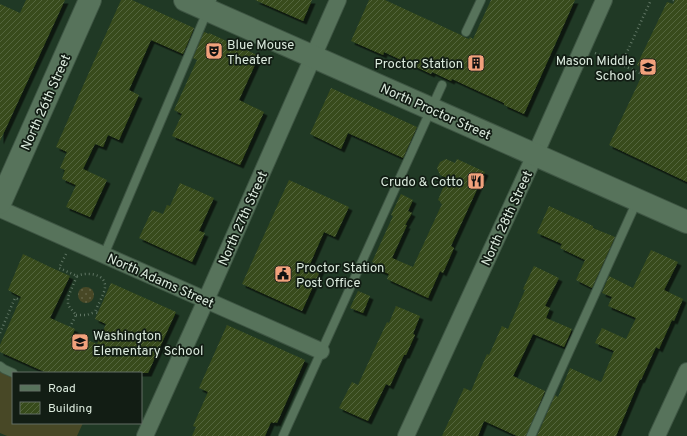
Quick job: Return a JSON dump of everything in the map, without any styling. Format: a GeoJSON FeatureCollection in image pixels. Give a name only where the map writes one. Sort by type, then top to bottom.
{"type":"FeatureCollection","features":[{"type":"Feature","properties":{"kind":"street","name":"North 26th Street"},"geometry":{"type":"LineString","coordinates":[[0,203],[90,0]]}},
{"type":"Feature","properties":{"kind":"street","name":"North Proctor Street"},"geometry":{"type":"LineString","coordinates":[[185,0],[210,5],[312,56],[687,222]]}},
{"type":"Feature","properties":{"kind":"street","name":"North 27th Street"},"geometry":{"type":"LineString","coordinates":[[145,436],[338,0]]}},
{"type":"Feature","properties":{"kind":"street","name":"North 28th Street"},"geometry":{"type":"LineString","coordinates":[[406,436],[535,155],[604,0]]}},
{"type":"Feature","properties":{"kind":"street","name":"North Adams Street"},"geometry":{"type":"LineString","coordinates":[[0,209],[321,351]]}},
{"type":"Feature","properties":{"kind":"street"},"geometry":{"type":"LineString","coordinates":[[657,436],[687,371]]}},
{"type":"Feature","properties":{"kind":"lane"},"geometry":{"type":"LineString","coordinates":[[466,32],[481,0]]}},
{"type":"Feature","properties":{"kind":"lane"},"geometry":{"type":"LineString","coordinates":[[104,255],[210,5]]}},
{"type":"Feature","properties":{"kind":"lane"},"geometry":{"type":"LineString","coordinates":[[283,436],[442,85]]}},
{"type":"Feature","properties":{"kind":"lane"},"geometry":{"type":"LineString","coordinates":[[531,436],[637,200]]}},
{"type":"Feature","properties":{"kind":"lane"},"geometry":{"type":"LineString","coordinates":[[0,366],[12,373]]}},
{"type":"Feature","properties":{"kind":"path"},"geometry":{"type":"LineString","coordinates":[[621,65],[651,0]]}},
{"type":"Feature","properties":{"kind":"path"},"geometry":{"type":"LineString","coordinates":[[608,59],[642,74]]}},
{"type":"Feature","properties":{"kind":"path"},"geometry":{"type":"LineString","coordinates":[[60,268],[77,276],[82,274],[96,275],[103,280],[107,289],[97,312],[76,315]]}},
{"type":"Feature","properties":{"kind":"path"},"geometry":{"type":"LineString","coordinates":[[76,315],[68,305],[68,296],[77,276]]}},
{"type":"Feature","properties":{"kind":"path"},"geometry":{"type":"LineString","coordinates":[[0,333],[15,298],[20,300]]}},
{"type":"Feature","properties":{"kind":"path"},"geometry":{"type":"LineString","coordinates":[[70,327],[76,315]]}},
{"type":"Feature","properties":{"kind":"shaded area"},"geometry":{"type":"Polygon","coordinates":[[[86,287],[93,292],[94,295],[89,302],[86,303],[79,298],[78,295],[83,288],[86,287]]]}},
{"type":"Feature","properties":{"kind":"shaded area"},"geometry":{"type":"Polygon","coordinates":[[[0,372],[12,377],[12,424],[83,424],[77,436],[7,436],[0,433],[0,372]]]}},
{"type":"Feature","properties":{"kind":"building"},"geometry":{"type":"Polygon","coordinates":[[[26,0],[65,0],[0,141],[0,4],[20,13],[26,0]]]}},
{"type":"Feature","properties":{"kind":"building"},"geometry":{"type":"Polygon","coordinates":[[[121,0],[132,0],[194,28],[183,54],[151,40],[129,90],[139,95],[119,140],[108,135],[103,147],[95,144],[83,169],[107,180],[90,217],[66,207],[76,185],[62,179],[65,170],[60,168],[67,152],[56,147],[121,0]]]}},
{"type":"Feature","properties":{"kind":"building"},"geometry":{"type":"Polygon","coordinates":[[[255,0],[312,0],[303,21],[255,0]]]}},
{"type":"Feature","properties":{"kind":"building","name":"Proctor Station"},"geometry":{"type":"Polygon","coordinates":[[[369,0],[385,0],[464,37],[469,39],[470,37],[473,39],[491,0],[575,0],[524,114],[452,79],[451,81],[432,72],[431,74],[384,52],[383,55],[351,41],[369,0]]]}},
{"type":"Feature","properties":{"kind":"building","name":"Mason Middle School"},"geometry":{"type":"Polygon","coordinates":[[[675,0],[687,0],[687,182],[609,145],[645,69],[637,65],[667,2],[673,4],[675,0]]]}},
{"type":"Feature","properties":{"kind":"building"},"geometry":{"type":"Polygon","coordinates":[[[204,32],[259,56],[239,100],[264,112],[240,165],[172,136],[182,114],[174,110],[197,60],[193,58],[204,32]]]}},
{"type":"Feature","properties":{"kind":"building"},"geometry":{"type":"Polygon","coordinates":[[[331,88],[417,127],[403,158],[348,133],[341,149],[310,134],[331,88]]]}},
{"type":"Feature","properties":{"kind":"building"},"geometry":{"type":"Polygon","coordinates":[[[446,159],[455,163],[457,159],[485,172],[451,246],[454,248],[443,273],[440,271],[428,298],[387,279],[389,274],[372,267],[374,263],[372,262],[393,216],[391,215],[401,194],[413,200],[408,211],[412,213],[405,225],[407,225],[392,258],[413,267],[442,204],[438,200],[447,178],[440,175],[437,168],[440,162],[446,159]]]}},
{"type":"Feature","properties":{"kind":"building"},"geometry":{"type":"Polygon","coordinates":[[[289,180],[349,207],[335,237],[324,232],[310,264],[321,269],[302,311],[242,284],[289,180]]]}},
{"type":"Feature","properties":{"kind":"building"},"geometry":{"type":"Polygon","coordinates":[[[180,183],[214,198],[199,231],[205,233],[192,262],[139,238],[152,210],[163,214],[167,205],[170,206],[180,183]]]}},
{"type":"Feature","properties":{"kind":"building"},"geometry":{"type":"Polygon","coordinates":[[[549,206],[593,226],[593,228],[615,237],[592,288],[576,280],[585,260],[560,248],[562,244],[537,233],[549,206]]]}},
{"type":"Feature","properties":{"kind":"building"},"geometry":{"type":"Polygon","coordinates":[[[651,250],[678,262],[664,290],[683,299],[674,321],[672,320],[659,349],[656,347],[641,380],[640,379],[616,436],[537,436],[555,395],[558,397],[570,368],[601,382],[614,351],[595,343],[602,328],[626,339],[636,318],[608,306],[612,297],[602,293],[609,276],[633,288],[651,250]]]}},
{"type":"Feature","properties":{"kind":"building","name":"Washington Elementary School"},"geometry":{"type":"Polygon","coordinates":[[[23,254],[70,276],[50,318],[75,329],[73,334],[97,344],[106,324],[95,319],[111,283],[176,312],[148,373],[45,372],[0,352],[0,345],[21,297],[8,290],[23,254]]]}},
{"type":"Feature","properties":{"kind":"building"},"geometry":{"type":"Polygon","coordinates":[[[534,266],[559,278],[545,306],[550,308],[546,318],[572,329],[564,347],[533,334],[513,376],[545,391],[526,436],[517,436],[484,421],[478,436],[442,436],[464,388],[471,391],[487,354],[489,355],[502,326],[508,329],[525,290],[523,289],[534,266]]]}},
{"type":"Feature","properties":{"kind":"building"},"geometry":{"type":"Polygon","coordinates":[[[358,291],[370,296],[363,313],[350,308],[358,291]]]}},
{"type":"Feature","properties":{"kind":"building"},"geometry":{"type":"Polygon","coordinates":[[[396,306],[420,316],[413,334],[415,335],[406,355],[404,355],[390,386],[386,384],[368,421],[339,408],[352,382],[358,385],[396,306]]]}},
{"type":"Feature","properties":{"kind":"building"},"geometry":{"type":"Polygon","coordinates":[[[227,325],[305,360],[277,423],[271,422],[265,436],[192,436],[196,427],[193,426],[208,392],[199,388],[227,325]]]}},
{"type":"Feature","properties":{"kind":"place","name":"Blue Mouse Theater"},"geometry":{"type":"Point","coordinates":[214,51]}},
{"type":"Feature","properties":{"kind":"place","name":"Proctor Station"},"geometry":{"type":"Point","coordinates":[476,63]}},
{"type":"Feature","properties":{"kind":"place","name":"Mason Middle School"},"geometry":{"type":"Point","coordinates":[648,67]}},
{"type":"Feature","properties":{"kind":"place","name":"Crudo & Cotto"},"geometry":{"type":"Point","coordinates":[476,181]}},
{"type":"Feature","properties":{"kind":"place","name":"Proctor Station Post Office"},"geometry":{"type":"Point","coordinates":[283,274]}},
{"type":"Feature","properties":{"kind":"place","name":"Washington Elementary School"},"geometry":{"type":"Point","coordinates":[80,342]}}]}
